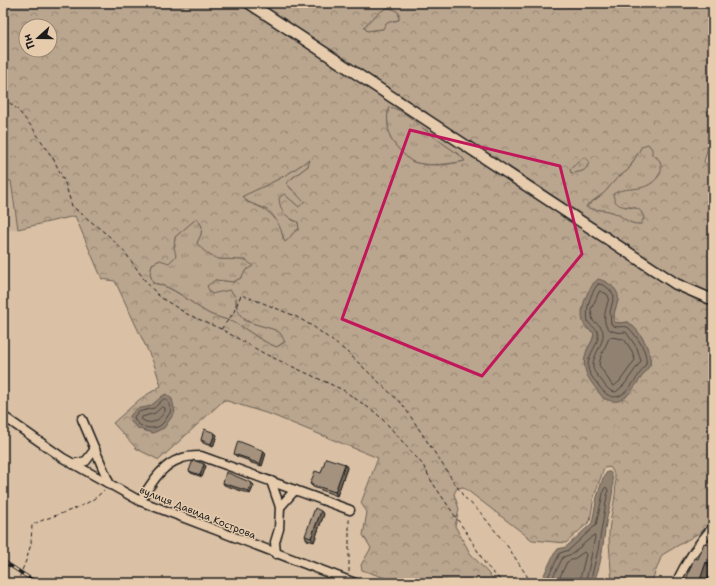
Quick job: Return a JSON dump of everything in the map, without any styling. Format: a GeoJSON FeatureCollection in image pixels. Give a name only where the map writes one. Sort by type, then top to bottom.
{"type":"FeatureCollection","features":[{"type":"Feature","properties":{"kind":"main road"},"geometry":{"type":"LineString","coordinates":[[249,3],[676,284],[713,300]]}},
{"type":"Feature","properties":{"kind":"street","name":"вулиця Давида Кострова"},"geometry":{"type":"LineString","coordinates":[[3,416],[73,464],[140,501],[352,582]]}},
{"type":"Feature","properties":{"kind":"street"},"geometry":{"type":"LineString","coordinates":[[82,419],[110,485]]}},
{"type":"Feature","properties":{"kind":"street"},"geometry":{"type":"LineString","coordinates":[[73,464],[86,461],[95,449]]}},
{"type":"Feature","properties":{"kind":"street"},"geometry":{"type":"LineString","coordinates":[[140,501],[154,479],[166,466],[179,459],[201,456],[350,510]]}},
{"type":"Feature","properties":{"kind":"street"},"geometry":{"type":"LineString","coordinates":[[271,481],[280,507],[279,529],[275,542],[276,554]]}},
{"type":"Feature","properties":{"kind":"street"},"geometry":{"type":"LineString","coordinates":[[280,507],[295,490]]}},
{"type":"Feature","properties":{"kind":"street"},"geometry":{"type":"LineString","coordinates":[[676,583],[685,564],[710,537],[713,527]]}},
{"type":"Feature","properties":{"kind":"path"},"geometry":{"type":"LineString","coordinates":[[3,17],[5,3]]}},
{"type":"Feature","properties":{"kind":"path"},"geometry":{"type":"LineString","coordinates":[[3,84],[6,99],[17,109],[32,127],[54,160],[65,183],[72,206],[110,237],[126,254],[146,282],[160,297],[187,314],[221,329],[265,354],[343,390],[376,413],[423,465],[432,482],[468,535],[486,565],[505,583]]}},
{"type":"Feature","properties":{"kind":"path"},"geometry":{"type":"LineString","coordinates":[[221,329],[233,314],[241,295],[301,320],[314,327],[347,352],[403,405],[464,497],[480,512],[508,547],[529,579],[529,583]]}},
{"type":"Feature","properties":{"kind":"path"},"geometry":{"type":"LineString","coordinates":[[17,583],[31,544],[32,525],[81,506],[98,497],[110,485]]}},
{"type":"Feature","properties":{"kind":"path"},"geometry":{"type":"LineString","coordinates":[[350,510],[348,522],[352,582]]}},
{"type":"Feature","properties":{"kind":"highlighted area"},"geometry":{"type":"Polygon","coordinates":[[[410,130],[560,166],[582,254],[482,376],[342,319],[410,130]]]}},
{"type":"Feature","properties":{"kind":"shaded area"},"geometry":{"type":"Polygon","coordinates":[[[3,180],[11,180],[18,229],[3,231],[3,180]]]}},
{"type":"Feature","properties":{"kind":"green space"},"geometry":{"type":"Polygon","coordinates":[[[3,3],[713,3],[713,129],[704,162],[713,169],[713,519],[704,530],[662,555],[651,583],[612,583],[609,534],[615,481],[614,474],[610,467],[604,468],[594,497],[590,521],[566,543],[532,540],[463,487],[457,488],[454,494],[459,509],[455,526],[470,553],[497,583],[400,583],[362,570],[361,565],[371,548],[363,535],[367,512],[361,503],[378,458],[272,415],[224,400],[159,460],[137,449],[113,423],[140,399],[161,386],[154,364],[115,281],[102,279],[75,216],[18,229],[11,181],[3,180],[3,3]],[[387,8],[364,27],[367,31],[383,29],[386,23],[399,20],[399,13],[394,9],[387,8]],[[389,107],[388,126],[390,137],[396,147],[411,161],[426,165],[439,165],[465,161],[461,156],[423,129],[410,117],[394,108],[389,107]],[[648,144],[642,146],[628,170],[617,178],[604,193],[586,207],[612,212],[629,222],[641,224],[644,218],[641,212],[633,207],[618,204],[615,201],[613,194],[618,191],[641,188],[652,183],[658,177],[661,168],[660,161],[652,155],[652,149],[648,144]],[[584,157],[570,169],[571,173],[583,171],[587,167],[589,161],[584,157]],[[310,160],[278,179],[243,196],[247,202],[258,206],[272,215],[281,230],[285,242],[299,229],[298,222],[287,216],[282,210],[279,198],[284,194],[299,207],[304,202],[286,183],[308,166],[310,160]],[[197,218],[175,237],[174,247],[176,256],[169,263],[160,260],[152,264],[150,274],[153,283],[174,291],[206,312],[237,324],[261,340],[272,345],[277,347],[285,342],[281,334],[277,331],[250,322],[241,316],[238,311],[236,297],[230,290],[211,294],[207,286],[215,280],[233,282],[241,278],[246,270],[253,266],[246,260],[219,259],[211,256],[203,250],[197,243],[201,235],[202,226],[197,218]],[[618,300],[586,328],[594,333],[594,337],[587,350],[625,398],[650,365],[649,353],[644,341],[637,330],[628,322],[614,322],[614,313],[618,300]]]}},
{"type":"Feature","properties":{"kind":"green space"},"geometry":{"type":"Polygon","coordinates":[[[387,8],[394,9],[399,13],[399,20],[392,21],[383,29],[367,31],[364,27],[366,24],[377,14],[387,8]]]}},
{"type":"Feature","properties":{"kind":"green space"},"geometry":{"type":"Polygon","coordinates":[[[389,107],[405,113],[461,156],[465,161],[432,165],[419,164],[411,161],[396,147],[390,137],[387,118],[389,107]]]}},
{"type":"Feature","properties":{"kind":"green space"},"geometry":{"type":"Polygon","coordinates":[[[648,143],[661,163],[662,170],[655,181],[644,188],[638,189],[625,207],[638,209],[642,212],[644,218],[641,224],[629,222],[612,212],[586,207],[604,193],[617,178],[628,170],[642,146],[648,143]]]}},
{"type":"Feature","properties":{"kind":"green space"},"geometry":{"type":"Polygon","coordinates":[[[584,157],[589,161],[587,167],[581,172],[571,173],[570,169],[584,157]]]}},
{"type":"Feature","properties":{"kind":"green space"},"geometry":{"type":"Polygon","coordinates":[[[311,160],[308,166],[292,178],[290,188],[296,192],[304,202],[299,207],[284,194],[292,220],[298,222],[299,229],[285,242],[274,216],[264,208],[245,200],[242,196],[278,179],[311,160]]]}},
{"type":"Feature","properties":{"kind":"green space"},"geometry":{"type":"Polygon","coordinates":[[[197,218],[202,226],[201,235],[197,243],[219,259],[247,260],[254,266],[246,270],[241,278],[233,282],[215,280],[230,290],[236,297],[236,306],[245,321],[273,329],[281,333],[285,341],[277,347],[261,340],[237,324],[206,312],[181,294],[168,287],[153,283],[150,274],[152,264],[160,260],[174,247],[175,237],[197,218]]]}},
{"type":"Feature","properties":{"kind":"water"},"geometry":{"type":"Polygon","coordinates":[[[598,279],[612,286],[617,292],[618,300],[614,313],[614,322],[628,322],[637,330],[647,347],[650,359],[650,365],[636,386],[627,396],[618,401],[603,398],[588,376],[584,364],[587,350],[593,340],[594,333],[584,324],[582,313],[587,294],[598,279]]]}},
{"type":"Feature","properties":{"kind":"water"},"geometry":{"type":"Polygon","coordinates":[[[166,394],[172,399],[175,412],[164,428],[153,433],[139,429],[131,422],[130,416],[133,412],[139,408],[150,406],[166,394]]]}},
{"type":"Feature","properties":{"kind":"water"},"geometry":{"type":"Polygon","coordinates":[[[607,472],[610,472],[612,477],[613,490],[600,561],[593,583],[540,583],[558,549],[566,547],[592,523],[597,497],[603,478],[607,472]]]}},
{"type":"Feature","properties":{"kind":"building"},"geometry":{"type":"Polygon","coordinates":[[[204,429],[215,433],[211,444],[201,440],[204,429]]]}},
{"type":"Feature","properties":{"kind":"building"},"geometry":{"type":"Polygon","coordinates":[[[238,441],[264,451],[260,464],[234,454],[238,441]]]}},
{"type":"Feature","properties":{"kind":"building"},"geometry":{"type":"Polygon","coordinates":[[[326,458],[345,464],[335,492],[310,484],[315,471],[321,473],[326,458]]]}},
{"type":"Feature","properties":{"kind":"building"},"geometry":{"type":"Polygon","coordinates":[[[193,460],[204,464],[200,475],[189,471],[193,460]]]}},
{"type":"Feature","properties":{"kind":"building"},"geometry":{"type":"Polygon","coordinates":[[[226,472],[252,483],[248,491],[223,483],[226,472]]]}},
{"type":"Feature","properties":{"kind":"building"},"geometry":{"type":"Polygon","coordinates":[[[315,508],[321,511],[311,538],[305,536],[315,508]]]}},
{"type":"Feature","properties":{"kind":"building"},"geometry":{"type":"Polygon","coordinates":[[[704,543],[713,546],[713,558],[711,558],[709,563],[706,562],[699,583],[682,583],[683,579],[686,580],[694,558],[698,559],[704,543]]]}},
{"type":"Feature","properties":{"kind":"railway"},"geometry":{"type":"LineString","coordinates":[[3,561],[37,583]]}}]}
